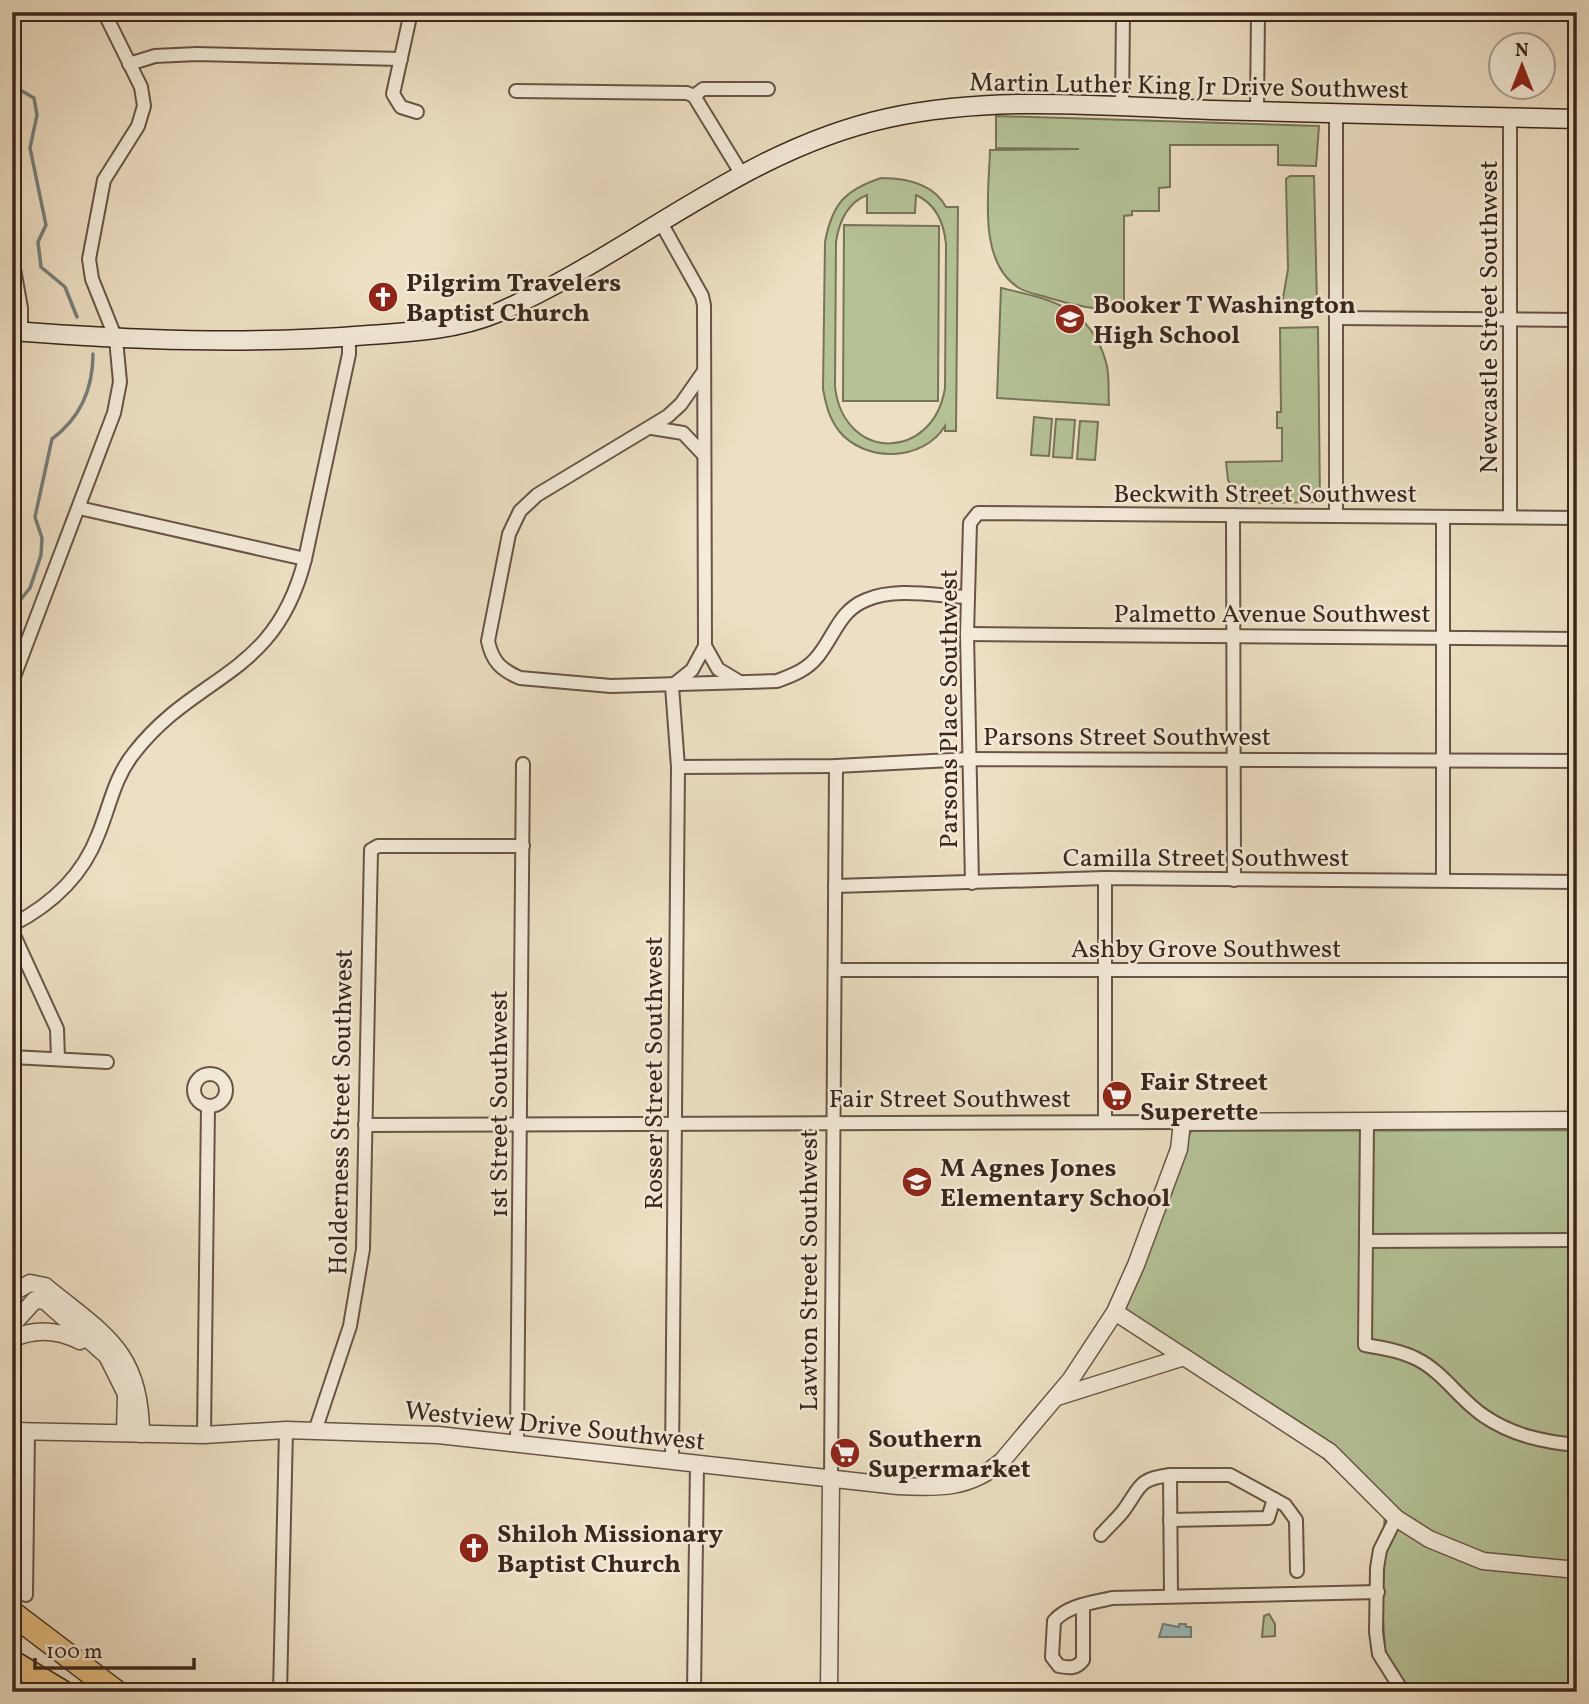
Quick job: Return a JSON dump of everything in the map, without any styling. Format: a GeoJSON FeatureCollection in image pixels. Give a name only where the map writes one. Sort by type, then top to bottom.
{"type":"FeatureCollection","features":[{"type":"Feature","properties":{"kind":"highway"},"geometry":{"type":"LineString","coordinates":[[19,1604],[116,1692]]}},
{"type":"Feature","properties":{"kind":"highway"},"geometry":{"type":"LineString","coordinates":[[12,1662],[62,1692]]}},
{"type":"Feature","properties":{"kind":"main road","name":"Martin Luther King Jr Drive Southwest"},"geometry":{"type":"LineString","coordinates":[[17,331],[116,338],[236,341],[349,337],[433,330],[492,315],[535,295],[741,173],[834,133],[922,111],[1012,103],[1336,115],[1577,119]]}},
{"type":"Feature","properties":{"kind":"street"},"geometry":{"type":"LineString","coordinates":[[12,682],[114,413],[120,382],[116,338],[92,279],[89,259],[104,180],[138,126],[144,106],[141,87],[104,12]]}},
{"type":"Feature","properties":{"kind":"street"},"geometry":{"type":"LineString","coordinates":[[411,12],[393,94],[401,107],[417,112]]}},
{"type":"Feature","properties":{"kind":"street"},"geometry":{"type":"LineString","coordinates":[[1122,107],[1123,12]]}},
{"type":"Feature","properties":{"kind":"street"},"geometry":{"type":"LineString","coordinates":[[1256,111],[1258,12]]}},
{"type":"Feature","properties":{"kind":"street"},"geometry":{"type":"LineString","coordinates":[[129,64],[155,55],[197,54],[401,59]]}},
{"type":"Feature","properties":{"kind":"street"},"geometry":{"type":"LineString","coordinates":[[516,91],[694,96],[703,89],[768,89]]}},
{"type":"Feature","properties":{"kind":"street"},"geometry":{"type":"LineString","coordinates":[[694,96],[741,173]]}},
{"type":"Feature","properties":{"kind":"street"},"geometry":{"type":"LineString","coordinates":[[1336,115],[1336,516]]}},
{"type":"Feature","properties":{"kind":"street","name":"Newcastle Street Southwest"},"geometry":{"type":"LineString","coordinates":[[1510,117],[1510,517]]}},
{"type":"Feature","properties":{"kind":"street"},"geometry":{"type":"LineString","coordinates":[[660,221],[702,296],[704,370],[705,646],[692,670],[672,686]]}},
{"type":"Feature","properties":{"kind":"street"},"geometry":{"type":"LineString","coordinates":[[12,258],[21,308],[17,331]]}},
{"type":"Feature","properties":{"kind":"street"},"geometry":{"type":"LineString","coordinates":[[1336,318],[1577,320]]}},
{"type":"Feature","properties":{"kind":"street"},"geometry":{"type":"LineString","coordinates":[[58,1059],[57,1029],[12,928],[48,904],[79,871],[98,837],[116,781],[136,749],[164,722],[243,664],[270,637],[292,601],[305,559],[349,354],[349,337]]}},
{"type":"Feature","properties":{"kind":"street"},"geometry":{"type":"LineString","coordinates":[[704,370],[681,404],[652,428],[537,495],[520,511],[509,534],[488,641],[497,664],[520,678],[611,686],[777,681],[802,671],[818,656],[843,616],[868,599],[891,594],[968,597]]}},
{"type":"Feature","properties":{"kind":"street"},"geometry":{"type":"LineString","coordinates":[[652,428],[683,433],[705,455]]}},
{"type":"Feature","properties":{"kind":"street"},"geometry":{"type":"LineString","coordinates":[[79,508],[305,559]]}},
{"type":"Feature","properties":{"kind":"street","name":"Beckwith Street Southwest"},"geometry":{"type":"LineString","coordinates":[[969,534],[970,523],[978,513],[1577,518]]}},
{"type":"Feature","properties":{"kind":"street"},"geometry":{"type":"LineString","coordinates":[[1233,515],[1234,880]]}},
{"type":"Feature","properties":{"kind":"street"},"geometry":{"type":"LineString","coordinates":[[1443,517],[1443,880]]}},
{"type":"Feature","properties":{"kind":"street","name":"Parsons Place Southwest"},"geometry":{"type":"LineString","coordinates":[[969,534],[967,634],[972,883]]}},
{"type":"Feature","properties":{"kind":"street","name":"Palmetto Avenue Southwest"},"geometry":{"type":"LineString","coordinates":[[967,634],[1577,639]]}},
{"type":"Feature","properties":{"kind":"street"},"geometry":{"type":"LineString","coordinates":[[705,646],[718,669],[741,683]]}},
{"type":"Feature","properties":{"kind":"street","name":"Rosser Street Southwest"},"geometry":{"type":"LineString","coordinates":[[672,686],[678,767],[672,1461]]}},
{"type":"Feature","properties":{"kind":"street","name":"Parsons Street Southwest"},"geometry":{"type":"LineString","coordinates":[[678,767],[836,765],[970,759],[1577,761]]}},
{"type":"Feature","properties":{"kind":"street","name":"1st Street Southwest"},"geometry":{"type":"LineString","coordinates":[[517,1443],[523,764]]}},
{"type":"Feature","properties":{"kind":"street","name":"Lawton Street Southwest"},"geometry":{"type":"LineString","coordinates":[[829,1692],[836,765]]}},
{"type":"Feature","properties":{"kind":"street","name":"Holderness Street Southwest"},"geometry":{"type":"LineString","coordinates":[[315,1431],[350,1326],[359,1287],[363,1249],[370,850],[378,846],[523,845]]}},
{"type":"Feature","properties":{"kind":"street"},"geometry":{"type":"LineString","coordinates":[[1105,878],[1105,1122]]}},
{"type":"Feature","properties":{"kind":"street","name":"Camilla Street Southwest"},"geometry":{"type":"LineString","coordinates":[[835,886],[1105,878],[1577,882]]}},
{"type":"Feature","properties":{"kind":"street","name":"Ashby Grove Southwest"},"geometry":{"type":"LineString","coordinates":[[835,970],[1577,970]]}},
{"type":"Feature","properties":{"kind":"street"},"geometry":{"type":"LineString","coordinates":[[12,1057],[107,1062]]}},
{"type":"Feature","properties":{"kind":"street"},"geometry":{"type":"LineString","coordinates":[[204,1435],[208,1106]]}},
{"type":"Feature","properties":{"kind":"street","name":"Fair Street Southwest"},"geometry":{"type":"LineString","coordinates":[[365,1125],[1577,1120]]}},
{"type":"Feature","properties":{"kind":"street"},"geometry":{"type":"LineString","coordinates":[[1367,1121],[1365,1345],[1396,1350],[1419,1360],[1481,1414],[1521,1436],[1577,1445]]}},
{"type":"Feature","properties":{"kind":"street","name":"Westview Drive Southwest"},"geometry":{"type":"LineString","coordinates":[[20,1431],[204,1435],[286,1430],[438,1435],[831,1479],[938,1488],[974,1481],[1002,1461],[1055,1398],[1094,1347],[1115,1312],[1136,1265],[1179,1149],[1182,1122]]}},
{"type":"Feature","properties":{"kind":"street"},"geometry":{"type":"LineString","coordinates":[[1367,1241],[1577,1240]]}},
{"type":"Feature","properties":{"kind":"street"},"geometry":{"type":"LineString","coordinates":[[30,1283],[35,1300]]}},
{"type":"Feature","properties":{"kind":"street"},"geometry":{"type":"LineString","coordinates":[[12,1293],[30,1283],[45,1286],[117,1346],[130,1366],[137,1387],[133,1433]]}},
{"type":"Feature","properties":{"kind":"street"},"geometry":{"type":"LineString","coordinates":[[12,1325],[35,1300]]}},
{"type":"Feature","properties":{"kind":"street"},"geometry":{"type":"LineString","coordinates":[[35,1300],[46,1301],[107,1356],[126,1394],[133,1433]]}},
{"type":"Feature","properties":{"kind":"street"},"geometry":{"type":"LineString","coordinates":[[1115,1312],[1330,1452],[1396,1518],[1429,1539],[1483,1561],[1577,1570]]}},
{"type":"Feature","properties":{"kind":"street"},"geometry":{"type":"LineString","coordinates":[[12,1339],[38,1331],[64,1333],[98,1348]]}},
{"type":"Feature","properties":{"kind":"street"},"geometry":{"type":"LineString","coordinates":[[1055,1398],[1184,1357]]}},
{"type":"Feature","properties":{"kind":"street"},"geometry":{"type":"LineString","coordinates":[[280,1692],[286,1430]]}},
{"type":"Feature","properties":{"kind":"street"},"geometry":{"type":"LineString","coordinates":[[19,1604],[20,1431]]}},
{"type":"Feature","properties":{"kind":"street"},"geometry":{"type":"LineString","coordinates":[[694,1692],[697,1464]]}},
{"type":"Feature","properties":{"kind":"street"},"geometry":{"type":"LineString","coordinates":[[1170,1475],[1171,1595]]}},
{"type":"Feature","properties":{"kind":"street"},"geometry":{"type":"LineString","coordinates":[[1101,1535],[1124,1509],[1138,1485],[1152,1477],[1230,1475],[1284,1505],[1296,1520],[1297,1571]]}},
{"type":"Feature","properties":{"kind":"street"},"geometry":{"type":"LineString","coordinates":[[1170,1520],[1268,1518],[1274,1499]]}},
{"type":"Feature","properties":{"kind":"street"},"geometry":{"type":"LineString","coordinates":[[1396,1518],[1380,1550],[1376,1632],[1379,1654],[1403,1692]]}},
{"type":"Feature","properties":{"kind":"street"},"geometry":{"type":"LineString","coordinates":[[1083,1605],[1083,1660],[1069,1668],[1059,1666],[1052,1657],[1054,1621],[1064,1611],[1083,1605],[1131,1595],[1378,1592]]}},
{"type":"Feature","properties":{"kind":"green space"},"geometry":{"type":"Polygon","coordinates":[[[996,116],[1319,126],[1316,166],[1278,165],[1278,145],[1170,145],[1170,187],[1159,188],[1159,211],[1132,211],[1132,215],[1124,216],[1124,311],[1095,309],[1022,290],[1006,276],[997,261],[988,225],[990,150],[1079,149],[996,148],[996,116]]]}},
{"type":"Feature","properties":{"kind":"green space"},"geometry":{"type":"Polygon","coordinates":[[[1290,176],[1314,176],[1317,305],[1282,304],[1288,269],[1286,179],[1290,176]]]}},
{"type":"Feature","properties":{"kind":"green space"},"geometry":{"type":"Polygon","coordinates":[[[881,178],[909,181],[934,192],[946,207],[958,207],[956,431],[945,431],[945,426],[935,438],[923,446],[894,454],[863,449],[839,431],[827,406],[823,389],[825,242],[836,208],[849,194],[881,178]],[[867,195],[854,203],[845,214],[836,242],[835,387],[842,412],[854,429],[871,440],[889,443],[907,440],[924,430],[937,412],[945,388],[946,244],[938,215],[916,195],[915,213],[867,213],[867,195]]]}},
{"type":"Feature","properties":{"kind":"green space"},"geometry":{"type":"Polygon","coordinates":[[[844,225],[939,226],[938,401],[843,401],[844,225]]]}},
{"type":"Feature","properties":{"kind":"green space"},"geometry":{"type":"Polygon","coordinates":[[[1001,288],[1051,301],[1066,308],[1090,328],[1106,362],[1109,405],[997,398],[1001,288]]]}},
{"type":"Feature","properties":{"kind":"green space"},"geometry":{"type":"Polygon","coordinates":[[[1318,327],[1320,502],[1241,503],[1228,480],[1226,462],[1282,461],[1282,428],[1277,428],[1277,412],[1281,412],[1280,328],[1318,327]]]}},
{"type":"Feature","properties":{"kind":"green space"},"geometry":{"type":"Polygon","coordinates":[[[1034,417],[1052,419],[1049,456],[1031,455],[1034,417]]]}},
{"type":"Feature","properties":{"kind":"green space"},"geometry":{"type":"Polygon","coordinates":[[[1056,419],[1075,420],[1072,458],[1053,457],[1056,419]]]}},
{"type":"Feature","properties":{"kind":"green space"},"geometry":{"type":"Polygon","coordinates":[[[1080,421],[1098,422],[1095,460],[1077,459],[1080,421]]]}},
{"type":"Feature","properties":{"kind":"green space"},"geometry":{"type":"Polygon","coordinates":[[[1577,1130],[1577,1692],[1411,1692],[1385,1652],[1381,1585],[1385,1512],[1305,1442],[1117,1319],[1191,1131],[1577,1130]]]}},
{"type":"Feature","properties":{"kind":"green space"},"geometry":{"type":"Polygon","coordinates":[[[1269,1614],[1275,1624],[1275,1636],[1262,1637],[1264,1616],[1269,1614]]]}},
{"type":"Feature","properties":{"kind":"water"},"geometry":{"type":"Polygon","coordinates":[[[1163,1624],[1179,1627],[1179,1624],[1186,1624],[1186,1627],[1191,1627],[1191,1637],[1159,1637],[1163,1624]]]}},
{"type":"Feature","properties":{"kind":"waterway"},"geometry":{"type":"LineString","coordinates":[[12,76],[15,87],[34,98],[37,115],[30,148],[46,225],[38,242],[41,267],[65,287],[77,317]]}},
{"type":"Feature","properties":{"kind":"waterway"},"geometry":{"type":"LineString","coordinates":[[12,610],[30,588],[41,555],[42,538],[35,517],[52,439],[70,422],[83,402],[91,379],[93,354]]}},
{"type":"Feature","properties":{"kind":"place","name":"Pilgrim Travelers Baptist Church"},"geometry":{"type":"Point","coordinates":[383,297]}},
{"type":"Feature","properties":{"kind":"place","name":"Booker T Washington High School"},"geometry":{"type":"Point","coordinates":[1070,319]}},
{"type":"Feature","properties":{"kind":"place","name":"Fair Street Superette"},"geometry":{"type":"Point","coordinates":[1117,1096]}},
{"type":"Feature","properties":{"kind":"place","name":"M Agnes Jones Elementary School"},"geometry":{"type":"Point","coordinates":[917,1182]}},
{"type":"Feature","properties":{"kind":"place","name":"Southern Supermarket"},"geometry":{"type":"Point","coordinates":[845,1453]}},
{"type":"Feature","properties":{"kind":"place","name":"Shiloh Missionary Baptist Church"},"geometry":{"type":"Point","coordinates":[474,1548]}}]}
